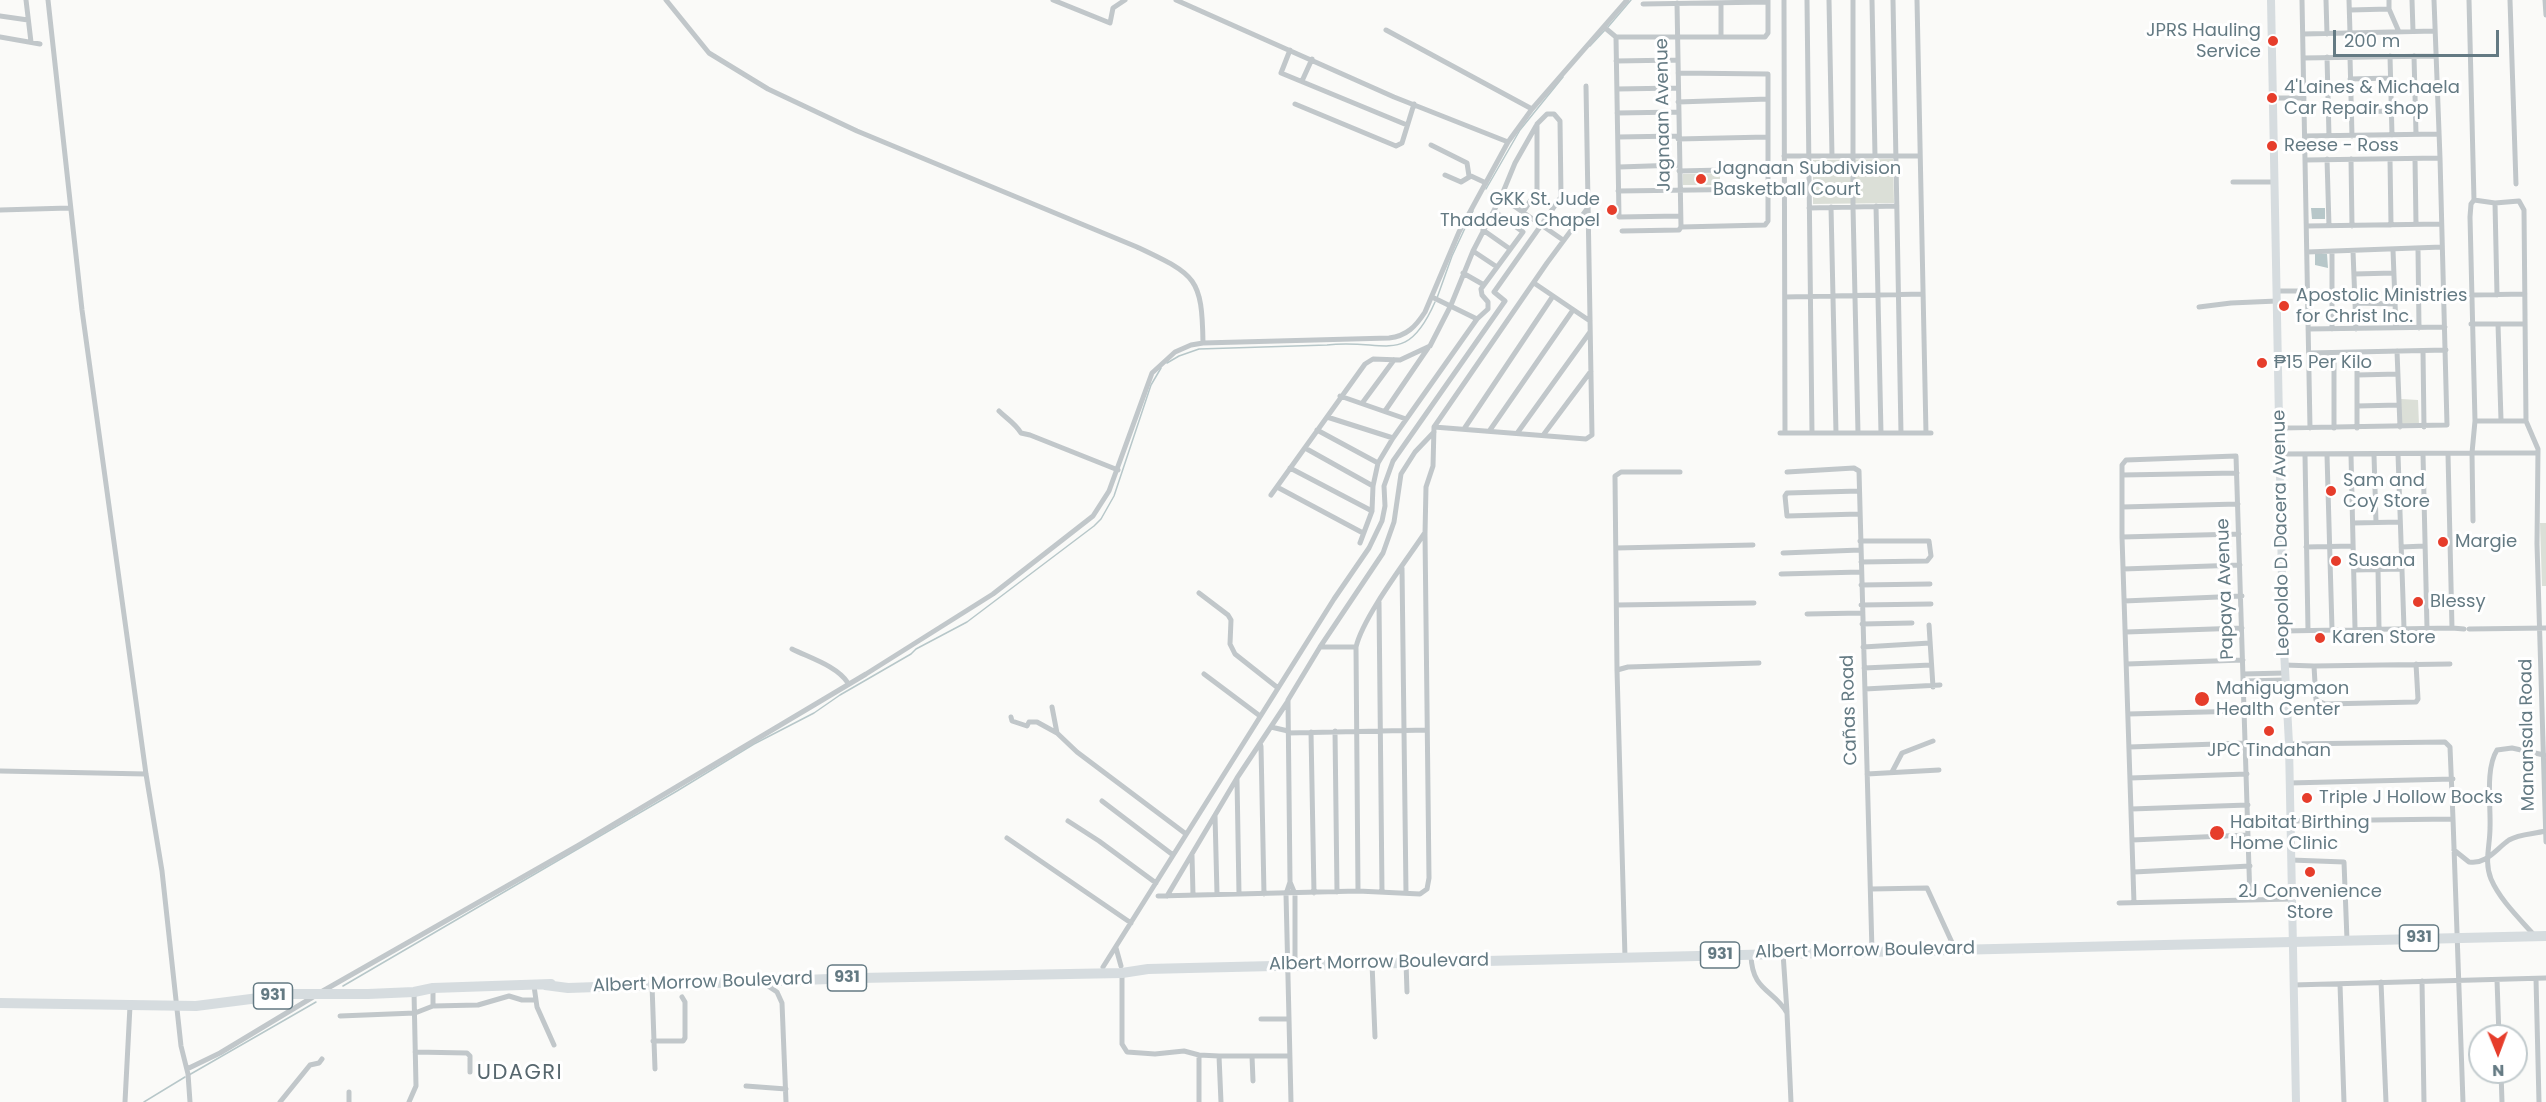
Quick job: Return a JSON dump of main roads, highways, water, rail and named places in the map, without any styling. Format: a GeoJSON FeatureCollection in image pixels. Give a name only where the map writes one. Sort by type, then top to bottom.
{"type":"FeatureCollection","features":[{"type":"Feature","properties":{"kind":"highway","name":"Albert Morrow Boulevard"},"geometry":{"type":"LineString","coordinates":[[540,985],[568,988],[1121,969],[2540,936]]}},
{"type":"Feature","properties":{"kind":"highway","name":"Albert Morrow Boulevard"},"geometry":{"type":"LineString","coordinates":[[0,1003],[214,1005],[275,995],[414,992],[433,988],[540,985],[567,981],[763,974],[1103,967],[1121,969]]}},
{"type":"Feature","properties":{"kind":"main road","name":"Leopoldo D. Dacera Avenue"},"geometry":{"type":"LineString","coordinates":[[2271,0],[2283,631],[2289,744],[2296,1102]]}},
{"type":"Feature","properties":{"kind":"waterway"},"geometry":{"type":"LineString","coordinates":[[1608,27],[1631,0]]}},
{"type":"Feature","properties":{"kind":"waterway"},"geometry":{"type":"LineString","coordinates":[[1590,46],[1605,30]]}},
{"type":"Feature","properties":{"kind":"waterway"},"geometry":{"type":"LineString","coordinates":[[1486,189],[1520,130],[1563,77]]}},
{"type":"Feature","properties":{"kind":"waterway"},"geometry":{"type":"LineString","coordinates":[[1437,298],[1452,256],[1473,211]]}},
{"type":"Feature","properties":{"kind":"waterway"},"geometry":{"type":"LineString","coordinates":[[1167,363],[1199,349],[1347,344],[1392,346],[1403,343],[1414,336],[1435,302]]}},
{"type":"Feature","properties":{"kind":"waterway"},"geometry":{"type":"LineString","coordinates":[[343,986],[754,744],[814,713],[916,649],[967,622],[1101,519],[1114,496],[1151,385],[1161,368]]}},
{"type":"Feature","properties":{"kind":"waterway"},"geometry":{"type":"LineString","coordinates":[[189,1075],[316,1002]]}},
{"type":"Feature","properties":{"kind":"waterway"},"geometry":{"type":"LineString","coordinates":[[144,1102],[185,1077]]}},
{"type":"Feature","properties":{"kind":"place","name":"JPRS Hauling Service"},"geometry":{"type":"Point","coordinates":[2273,41]}},
{"type":"Feature","properties":{"kind":"place","name":"4'Laines & Michaela Car Repair shop"},"geometry":{"type":"Point","coordinates":[2272,98]}},
{"type":"Feature","properties":{"kind":"place","name":"Reese - Ross"},"geometry":{"type":"Point","coordinates":[2272,146]}},
{"type":"Feature","properties":{"kind":"place","name":"Jagnaan Subdivision Basketball Court"},"geometry":{"type":"Point","coordinates":[1701,179]}},
{"type":"Feature","properties":{"kind":"place","name":"GKK St. Jude Thaddeus Chapel"},"geometry":{"type":"Point","coordinates":[1612,210]}},
{"type":"Feature","properties":{"kind":"place","name":"Apostolic Ministries for Christ Inc."},"geometry":{"type":"Point","coordinates":[2284,306]}},
{"type":"Feature","properties":{"kind":"place","name":"₱15 Per Kilo"},"geometry":{"type":"Point","coordinates":[2262,363]}},
{"type":"Feature","properties":{"kind":"place","name":"Sam and Coy Store"},"geometry":{"type":"Point","coordinates":[2331,491]}},
{"type":"Feature","properties":{"kind":"place","name":"Margie"},"geometry":{"type":"Point","coordinates":[2443,542]}},
{"type":"Feature","properties":{"kind":"place","name":"Susana"},"geometry":{"type":"Point","coordinates":[2336,561]}},
{"type":"Feature","properties":{"kind":"place","name":"Blessy"},"geometry":{"type":"Point","coordinates":[2418,602]}},
{"type":"Feature","properties":{"kind":"place","name":"Karen Store"},"geometry":{"type":"Point","coordinates":[2320,638]}},
{"type":"Feature","properties":{"kind":"place","name":"Mahigugmaon Health Center"},"geometry":{"type":"Point","coordinates":[2202,699]}},
{"type":"Feature","properties":{"kind":"place","name":"JPC Tindahan"},"geometry":{"type":"Point","coordinates":[2269,731]}},
{"type":"Feature","properties":{"kind":"place","name":"Triple J Hollow Bocks"},"geometry":{"type":"Point","coordinates":[2307,798]}},
{"type":"Feature","properties":{"kind":"place","name":"Habitat Birthing Home Clinic"},"geometry":{"type":"Point","coordinates":[2217,833]}},
{"type":"Feature","properties":{"kind":"place","name":"2J Convenience Store"},"geometry":{"type":"Point","coordinates":[2310,872]}},
{"type":"Feature","properties":{"kind":"district","name":"UDAGRI"},"geometry":{"type":"Point","coordinates":[520,1074]}}]}
